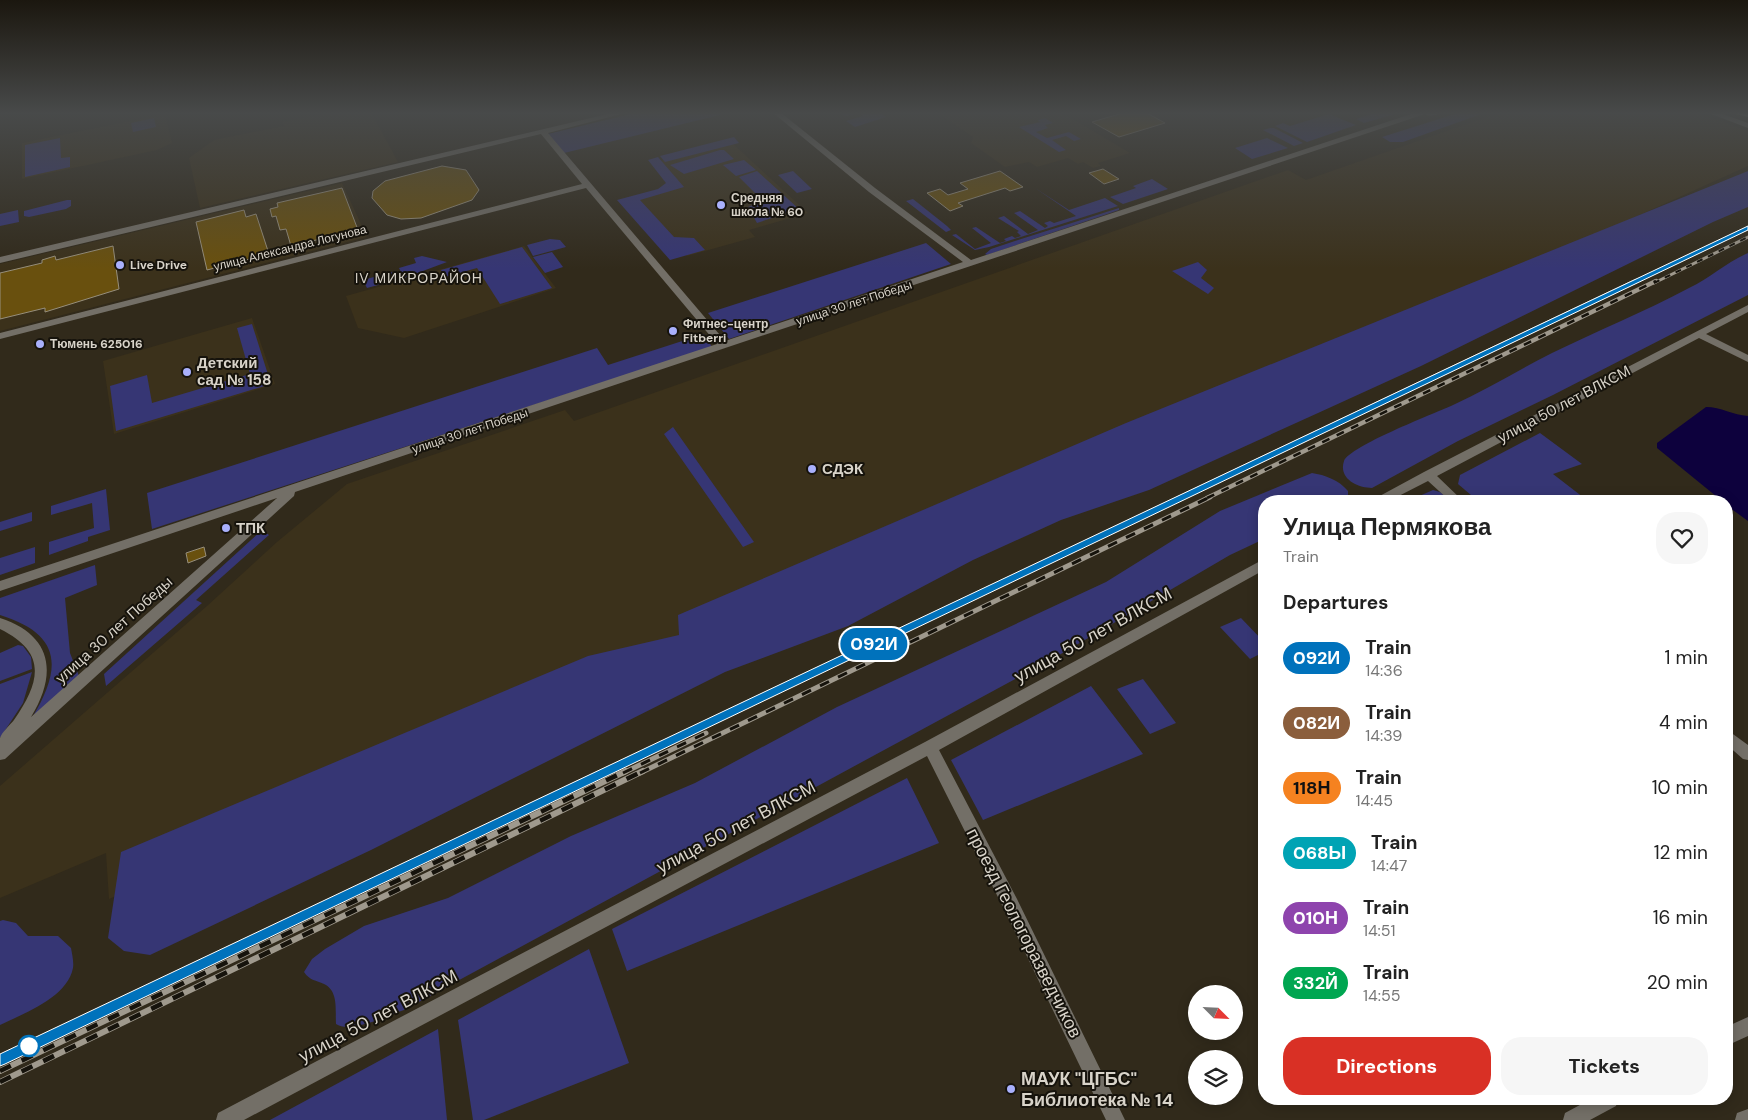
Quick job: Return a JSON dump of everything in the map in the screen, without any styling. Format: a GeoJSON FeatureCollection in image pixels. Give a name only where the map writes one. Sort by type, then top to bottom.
{"type":"FeatureCollection","features":[{"type":"Feature","properties":{"kind":"street"},"geometry":{"type":"LineString","coordinates":[[0,260],[406,164]]}},
{"type":"Feature","properties":{"kind":"street"},"geometry":{"type":"LineString","coordinates":[[570,164],[724,346]]}},
{"type":"Feature","properties":{"kind":"street"},"geometry":{"type":"LineString","coordinates":[[840,164],[971,264]]}},
{"type":"Feature","properties":{"kind":"street","name":"улица 30 лет Победы"},"geometry":{"type":"LineString","coordinates":[[0,587],[1270,164]]}},
{"type":"Feature","properties":{"kind":"street","name":"улица Александра Логунова"},"geometry":{"type":"LineString","coordinates":[[0,336],[587,185]]}},
{"type":"Feature","properties":{"kind":"street","name":"улица 50 лет ВЛКСМ"},"geometry":{"type":"LineString","coordinates":[[1391,495],[1748,308]]}},
{"type":"Feature","properties":{"kind":"street"},"geometry":{"type":"LineString","coordinates":[[1699,334],[1748,359]]}},
{"type":"Feature","properties":{"kind":"street"},"geometry":{"type":"LineString","coordinates":[[1428,475],[1451,495]]}},
{"type":"Feature","properties":{"kind":"street","name":"улица 30 лет Победы"},"geometry":{"type":"LineString","coordinates":[[0,754],[294,490]]}},
{"type":"Feature","properties":{"kind":"street","name":"улица 50 лет ВЛКСМ"},"geometry":{"type":"LineString","coordinates":[[225,1120],[930,747],[1258,567]]}},
{"type":"Feature","properties":{"kind":"street"},"geometry":{"type":"LineString","coordinates":[[0,623],[16,630],[32,641],[40,653],[41,665],[32,701],[23,718],[0,748]]}},
{"type":"Feature","properties":{"kind":"street"},"geometry":{"type":"LineString","coordinates":[[1733,741],[1748,754]]}},
{"type":"Feature","properties":{"kind":"street","name":"проезд Геологоразведчиков"},"geometry":{"type":"LineString","coordinates":[[930,747],[1011,905],[1116,1120]]}},
{"type":"Feature","properties":{"kind":"street"},"geometry":{"type":"LineString","coordinates":[[1733,1034],[1748,1026]]}},
{"type":"Feature","properties":{"kind":"street"},"geometry":{"type":"LineString","coordinates":[[1572,1120],[1598,1105]]}},
{"type":"Feature","properties":{"kind":"street"},"geometry":{"type":"LineString","coordinates":[[1744,1120],[1748,1118]]}},
{"type":"Feature","properties":{"kind":"shaded area"},"geometry":{"type":"Polygon","coordinates":[[[22,164],[91,164],[22,179],[22,164]]]}},
{"type":"Feature","properties":{"kind":"shaded area"},"geometry":{"type":"Polygon","coordinates":[[[25,164],[70,164],[70,167],[25,177],[25,164]]]}},
{"type":"Feature","properties":{"kind":"shaded area"},"geometry":{"type":"Polygon","coordinates":[[[190,164],[388,164],[200,208],[190,164]]]}},
{"type":"Feature","properties":{"kind":"shaded area"},"geometry":{"type":"Polygon","coordinates":[[[651,164],[664,164],[684,187],[640,200],[674,237],[694,238],[705,250],[670,260],[617,200],[658,189],[666,183],[651,164]]]}},
{"type":"Feature","properties":{"kind":"shaded area","name":"Средняя школа № 60"},"geometry":{"type":"Polygon","coordinates":[[[658,164],[755,164],[808,213],[749,230],[755,237],[687,256],[637,198],[679,187],[658,164]]]}},
{"type":"Feature","properties":{"kind":"shaded area"},"geometry":{"type":"Polygon","coordinates":[[[672,164],[716,164],[684,174],[670,165],[672,164]]]}},
{"type":"Feature","properties":{"kind":"shaded area"},"geometry":{"type":"Polygon","coordinates":[[[749,164],[756,170],[736,176],[723,165],[749,164]]]}},
{"type":"Feature","properties":{"kind":"shaded area"},"geometry":{"type":"Polygon","coordinates":[[[1001,164],[1018,164],[1005,167],[1001,164]]]}},
{"type":"Feature","properties":{"kind":"shaded area"},"geometry":{"type":"Polygon","coordinates":[[[1033,164],[1046,164],[1037,167],[1033,164]]]}},
{"type":"Feature","properties":{"kind":"shaded area"},"geometry":{"type":"Polygon","coordinates":[[[1087,164],[1099,164],[1101,166],[1093,168],[1087,164]]]}},
{"type":"Feature","properties":{"kind":"shaded area"},"geometry":{"type":"Polygon","coordinates":[[[1351,164],[1748,164],[1748,166],[1233,399],[109,899],[106,853],[0,898],[0,786],[207,606],[277,542],[347,484],[565,410],[574,421],[1288,170],[1306,180],[1351,164]]]}},
{"type":"Feature","properties":{"kind":"shaded area"},"geometry":{"type":"Polygon","coordinates":[[[757,171],[799,209],[757,223],[748,207],[763,201],[739,177],[757,171]]]}},
{"type":"Feature","properties":{"kind":"shaded area"},"geometry":{"type":"Polygon","coordinates":[[[793,171],[812,189],[797,193],[778,175],[793,171]]]}},
{"type":"Feature","properties":{"kind":"shaded area"},"geometry":{"type":"Polygon","coordinates":[[[1748,171],[1748,207],[1713,222],[1421,366],[1149,490],[1061,520],[973,560],[848,626],[725,672],[371,850],[150,955],[124,951],[108,938],[121,852],[588,656],[679,635],[678,615],[1126,423],[1748,171]]]}},
{"type":"Feature","properties":{"kind":"shaded area"},"geometry":{"type":"Polygon","coordinates":[[[1152,179],[1168,189],[1123,204],[1110,197],[1136,188],[1133,186],[1152,179]]]}},
{"type":"Feature","properties":{"kind":"shaded area"},"geometry":{"type":"Polygon","coordinates":[[[342,183],[367,237],[0,331],[0,264],[342,183]]]}},
{"type":"Feature","properties":{"kind":"shaded area"},"geometry":{"type":"Polygon","coordinates":[[[1035,188],[1069,210],[1105,198],[1118,206],[989,247],[975,250],[952,235],[956,234],[975,249],[991,243],[972,228],[976,227],[1000,243],[1012,236],[1015,238],[1021,236],[1017,232],[1019,231],[998,218],[1004,216],[1028,234],[1038,230],[1014,213],[1020,211],[1045,228],[1048,226],[1044,223],[1050,221],[1054,223],[1076,216],[1035,188]]]}},
{"type":"Feature","properties":{"kind":"shaded area"},"geometry":{"type":"Polygon","coordinates":[[[913,199],[951,230],[946,232],[906,201],[913,199]]]}},
{"type":"Feature","properties":{"kind":"shaded area"},"geometry":{"type":"Polygon","coordinates":[[[71,200],[71,206],[66,209],[29,217],[24,216],[24,211],[71,200]]]}},
{"type":"Feature","properties":{"kind":"shaded area"},"geometry":{"type":"Polygon","coordinates":[[[1119,208],[1119,210],[987,255],[985,254],[991,249],[1119,208]]]}},
{"type":"Feature","properties":{"kind":"shaded area"},"geometry":{"type":"Polygon","coordinates":[[[18,210],[19,222],[0,226],[0,214],[18,210]]]}},
{"type":"Feature","properties":{"kind":"shaded area"},"geometry":{"type":"Polygon","coordinates":[[[550,239],[560,240],[566,247],[533,256],[527,245],[550,239]]]}},
{"type":"Feature","properties":{"kind":"shaded area"},"geometry":{"type":"Polygon","coordinates":[[[926,243],[951,264],[729,339],[708,313],[926,243]]]}},
{"type":"Feature","properties":{"kind":"shaded area"},"geometry":{"type":"Polygon","coordinates":[[[524,246],[556,288],[404,338],[358,328],[346,296],[524,246]]]}},
{"type":"Feature","properties":{"kind":"shaded area"},"geometry":{"type":"Polygon","coordinates":[[[522,247],[552,288],[500,304],[477,268],[445,277],[441,270],[522,247]]]}},
{"type":"Feature","properties":{"kind":"shaded area"},"geometry":{"type":"Polygon","coordinates":[[[552,252],[563,267],[545,273],[533,257],[552,252]]]}},
{"type":"Feature","properties":{"kind":"shaded area"},"geometry":{"type":"Polygon","coordinates":[[[1748,253],[1748,295],[1553,395],[1458,441],[1372,488],[1355,484],[1344,473],[1344,461],[1361,447],[1464,400],[1552,353],[1672,297],[1748,253]]]}},
{"type":"Feature","properties":{"kind":"shaded area"},"geometry":{"type":"Polygon","coordinates":[[[422,256],[447,262],[404,278],[399,268],[416,263],[414,258],[422,256]]]}},
{"type":"Feature","properties":{"kind":"shaded area"},"geometry":{"type":"Polygon","coordinates":[[[1198,262],[1207,270],[1201,278],[1214,288],[1208,294],[1172,271],[1198,262]]]}},
{"type":"Feature","properties":{"kind":"shaded area"},"geometry":{"type":"Polygon","coordinates":[[[392,272],[396,280],[367,288],[363,280],[392,272]]]}},
{"type":"Feature","properties":{"kind":"shaded area","name":"Детский сад № 158"},"geometry":{"type":"Polygon","coordinates":[[[252,318],[275,384],[114,434],[103,361],[252,318]]]}},
{"type":"Feature","properties":{"kind":"shaded area"},"geometry":{"type":"Polygon","coordinates":[[[252,324],[271,384],[116,431],[110,386],[147,375],[152,403],[250,374],[237,328],[252,324]]]}},
{"type":"Feature","properties":{"kind":"shaded area"},"geometry":{"type":"Polygon","coordinates":[[[704,334],[712,347],[152,529],[147,493],[597,348],[608,365],[704,334]]]}},
{"type":"Feature","properties":{"kind":"shaded area"},"geometry":{"type":"Polygon","coordinates":[[[1706,407],[1748,416],[1748,521],[1733,510],[1733,495],[1715,495],[1657,448],[1657,443],[1706,407]]]}},
{"type":"Feature","properties":{"kind":"shaded area"},"geometry":{"type":"Polygon","coordinates":[[[673,427],[754,542],[743,547],[664,434],[673,427]]]}},
{"type":"Feature","properties":{"kind":"shaded area"},"geometry":{"type":"Polygon","coordinates":[[[1540,433],[1582,464],[1553,474],[1580,495],[1471,495],[1458,484],[1460,475],[1540,433]]]}},
{"type":"Feature","properties":{"kind":"shaded area"},"geometry":{"type":"Polygon","coordinates":[[[1312,473],[1336,481],[1348,491],[1348,495],[1259,495],[1312,473]]]}},
{"type":"Feature","properties":{"kind":"shaded area"},"geometry":{"type":"Polygon","coordinates":[[[106,489],[110,530],[88,537],[88,541],[49,555],[49,542],[94,528],[92,503],[51,515],[51,506],[106,489]]]}},
{"type":"Feature","properties":{"kind":"shaded area"},"geometry":{"type":"Polygon","coordinates":[[[1433,490],[1444,495],[1422,495],[1433,490]]]}},
{"type":"Feature","properties":{"kind":"shaded area"},"geometry":{"type":"Polygon","coordinates":[[[1258,495],[1258,542],[1230,555],[1054,658],[404,1010],[351,1027],[336,1024],[335,1002],[332,991],[329,987],[313,980],[304,972],[312,959],[325,949],[364,926],[448,898],[571,836],[695,783],[837,707],[1106,582],[1220,511],[1258,495]]]}},
{"type":"Feature","properties":{"kind":"shaded area"},"geometry":{"type":"Polygon","coordinates":[[[32,512],[32,521],[0,531],[0,522],[32,512]]]}},
{"type":"Feature","properties":{"kind":"shaded area"},"geometry":{"type":"Polygon","coordinates":[[[262,530],[269,535],[196,600],[202,603],[106,686],[104,674],[262,530]]]}},
{"type":"Feature","properties":{"kind":"shaded area"},"geometry":{"type":"Polygon","coordinates":[[[35,547],[35,563],[0,575],[0,558],[35,547]]]}},
{"type":"Feature","properties":{"kind":"shaded area"},"geometry":{"type":"Polygon","coordinates":[[[95,565],[97,585],[65,598],[70,653],[79,676],[32,718],[49,683],[52,668],[50,654],[45,642],[35,632],[20,623],[0,615],[0,598],[95,565]]]}},
{"type":"Feature","properties":{"kind":"shaded area"},"geometry":{"type":"Polygon","coordinates":[[[1241,618],[1258,636],[1258,655],[1250,659],[1220,627],[1241,618]]]}},
{"type":"Feature","properties":{"kind":"shaded area"},"geometry":{"type":"Polygon","coordinates":[[[18,645],[23,646],[31,657],[32,669],[0,681],[0,653],[18,645]]]}},
{"type":"Feature","properties":{"kind":"shaded area"},"geometry":{"type":"Polygon","coordinates":[[[32,672],[23,703],[0,738],[0,684],[32,672]]]}},
{"type":"Feature","properties":{"kind":"shaded area"},"geometry":{"type":"Polygon","coordinates":[[[1143,679],[1176,723],[1150,734],[1117,689],[1143,679]]]}},
{"type":"Feature","properties":{"kind":"shaded area"},"geometry":{"type":"Polygon","coordinates":[[[1091,686],[1143,754],[983,820],[951,760],[1091,686]]]}},
{"type":"Feature","properties":{"kind":"shaded area"},"geometry":{"type":"Polygon","coordinates":[[[907,778],[939,843],[627,971],[612,929],[907,778]]]}},
{"type":"Feature","properties":{"kind":"shaded area"},"geometry":{"type":"Polygon","coordinates":[[[0,921],[16,923],[28,936],[58,936],[71,948],[73,968],[69,979],[54,996],[32,1010],[0,1025],[0,921]]]}},
{"type":"Feature","properties":{"kind":"shaded area"},"geometry":{"type":"Polygon","coordinates":[[[589,949],[629,1063],[484,1120],[473,1120],[458,1020],[589,949]]]}},
{"type":"Feature","properties":{"kind":"shaded area"},"geometry":{"type":"Polygon","coordinates":[[[438,1029],[447,1120],[270,1120],[438,1029]]]}},
{"type":"Feature","properties":{"kind":"building"},"geometry":{"type":"Polygon","coordinates":[[[442,166],[466,170],[479,190],[472,200],[421,218],[401,219],[387,215],[372,198],[373,191],[385,181],[442,166]]]}},
{"type":"Feature","properties":{"kind":"building"},"geometry":{"type":"Polygon","coordinates":[[[1103,169],[1119,179],[1104,184],[1089,173],[1103,169]]]}},
{"type":"Feature","properties":{"kind":"building"},"geometry":{"type":"Polygon","coordinates":[[[1000,171],[1023,187],[1010,191],[1005,188],[958,203],[963,206],[950,211],[927,193],[940,189],[948,195],[968,189],[960,183],[1000,171]]]}},
{"type":"Feature","properties":{"kind":"building"},"geometry":{"type":"Polygon","coordinates":[[[342,188],[358,230],[291,246],[286,229],[280,230],[276,216],[272,217],[270,209],[278,207],[277,203],[342,188]]]}},
{"type":"Feature","properties":{"kind":"building"},"geometry":{"type":"Polygon","coordinates":[[[244,210],[246,217],[256,214],[269,254],[207,270],[196,222],[244,210]]]}},
{"type":"Feature","properties":{"kind":"building"},"geometry":{"type":"Polygon","coordinates":[[[113,246],[119,289],[45,312],[45,308],[0,319],[0,273],[42,263],[42,260],[55,256],[56,260],[113,246]]]}},
{"type":"Feature","properties":{"kind":"building","name":"ТПК"},"geometry":{"type":"Polygon","coordinates":[[[204,547],[206,556],[188,563],[186,553],[204,547]]]}},
{"type":"Feature","properties":{"kind":"railway"},"geometry":{"type":"LineString","coordinates":[[1633,283],[1748,228]]}},
{"type":"Feature","properties":{"kind":"railway"},"geometry":{"type":"LineString","coordinates":[[1654,283],[1748,237]]}},
{"type":"Feature","properties":{"kind":"railway"},"geometry":{"type":"LineString","coordinates":[[1179,498],[1636,281]]}},
{"type":"Feature","properties":{"kind":"railway"},"geometry":{"type":"LineString","coordinates":[[1207,498],[1656,281]]}},
{"type":"Feature","properties":{"kind":"railway"},"geometry":{"type":"LineString","coordinates":[[603,773],[1182,497]]}},
{"type":"Feature","properties":{"kind":"railway"},"geometry":{"type":"LineString","coordinates":[[640,773],[1210,497]]}},
{"type":"Feature","properties":{"kind":"railway"},"geometry":{"type":"LineString","coordinates":[[623,773],[706,733]]}},
{"type":"Feature","properties":{"kind":"railway"},"geometry":{"type":"LineString","coordinates":[[0,1059],[605,771]]}},
{"type":"Feature","properties":{"kind":"railway"},"geometry":{"type":"LineString","coordinates":[[0,1071],[626,771]]}},
{"type":"Feature","properties":{"kind":"railway"},"geometry":{"type":"LineString","coordinates":[[0,1082],[643,771]]}},
{"type":"Feature","properties":{"kind":"train","name":"092И"},"geometry":{"type":"LineString","coordinates":[[0,1059],[1748,228]]}},
{"type":"Feature","properties":{"kind":"place","name":"Средняя школа № 60"},"geometry":{"type":"Point","coordinates":[721,205]}},
{"type":"Feature","properties":{"kind":"place","name":"Live Drive"},"geometry":{"type":"Point","coordinates":[120,265]}},
{"type":"Feature","properties":{"kind":"place","name":"Фитнес-центр Fitberri"},"geometry":{"type":"Point","coordinates":[673,331]}},
{"type":"Feature","properties":{"kind":"place","name":"Тюмень 625016"},"geometry":{"type":"Point","coordinates":[40,344]}},
{"type":"Feature","properties":{"kind":"place","name":"Детский сад № 158"},"geometry":{"type":"Point","coordinates":[187,372]}},
{"type":"Feature","properties":{"kind":"place","name":"СДЭК"},"geometry":{"type":"Point","coordinates":[812,469]}},
{"type":"Feature","properties":{"kind":"place","name":"ТПК"},"geometry":{"type":"Point","coordinates":[226,528]}},
{"type":"Feature","properties":{"kind":"place","name":"МАУК \"ЦГБС\" Библиотека № 14"},"geometry":{"type":"Point","coordinates":[1011,1089]}},
{"type":"Feature","properties":{"kind":"district","name":"IV МИКРОРАЙОН"},"geometry":{"type":"Point","coordinates":[419,278]}}]}
